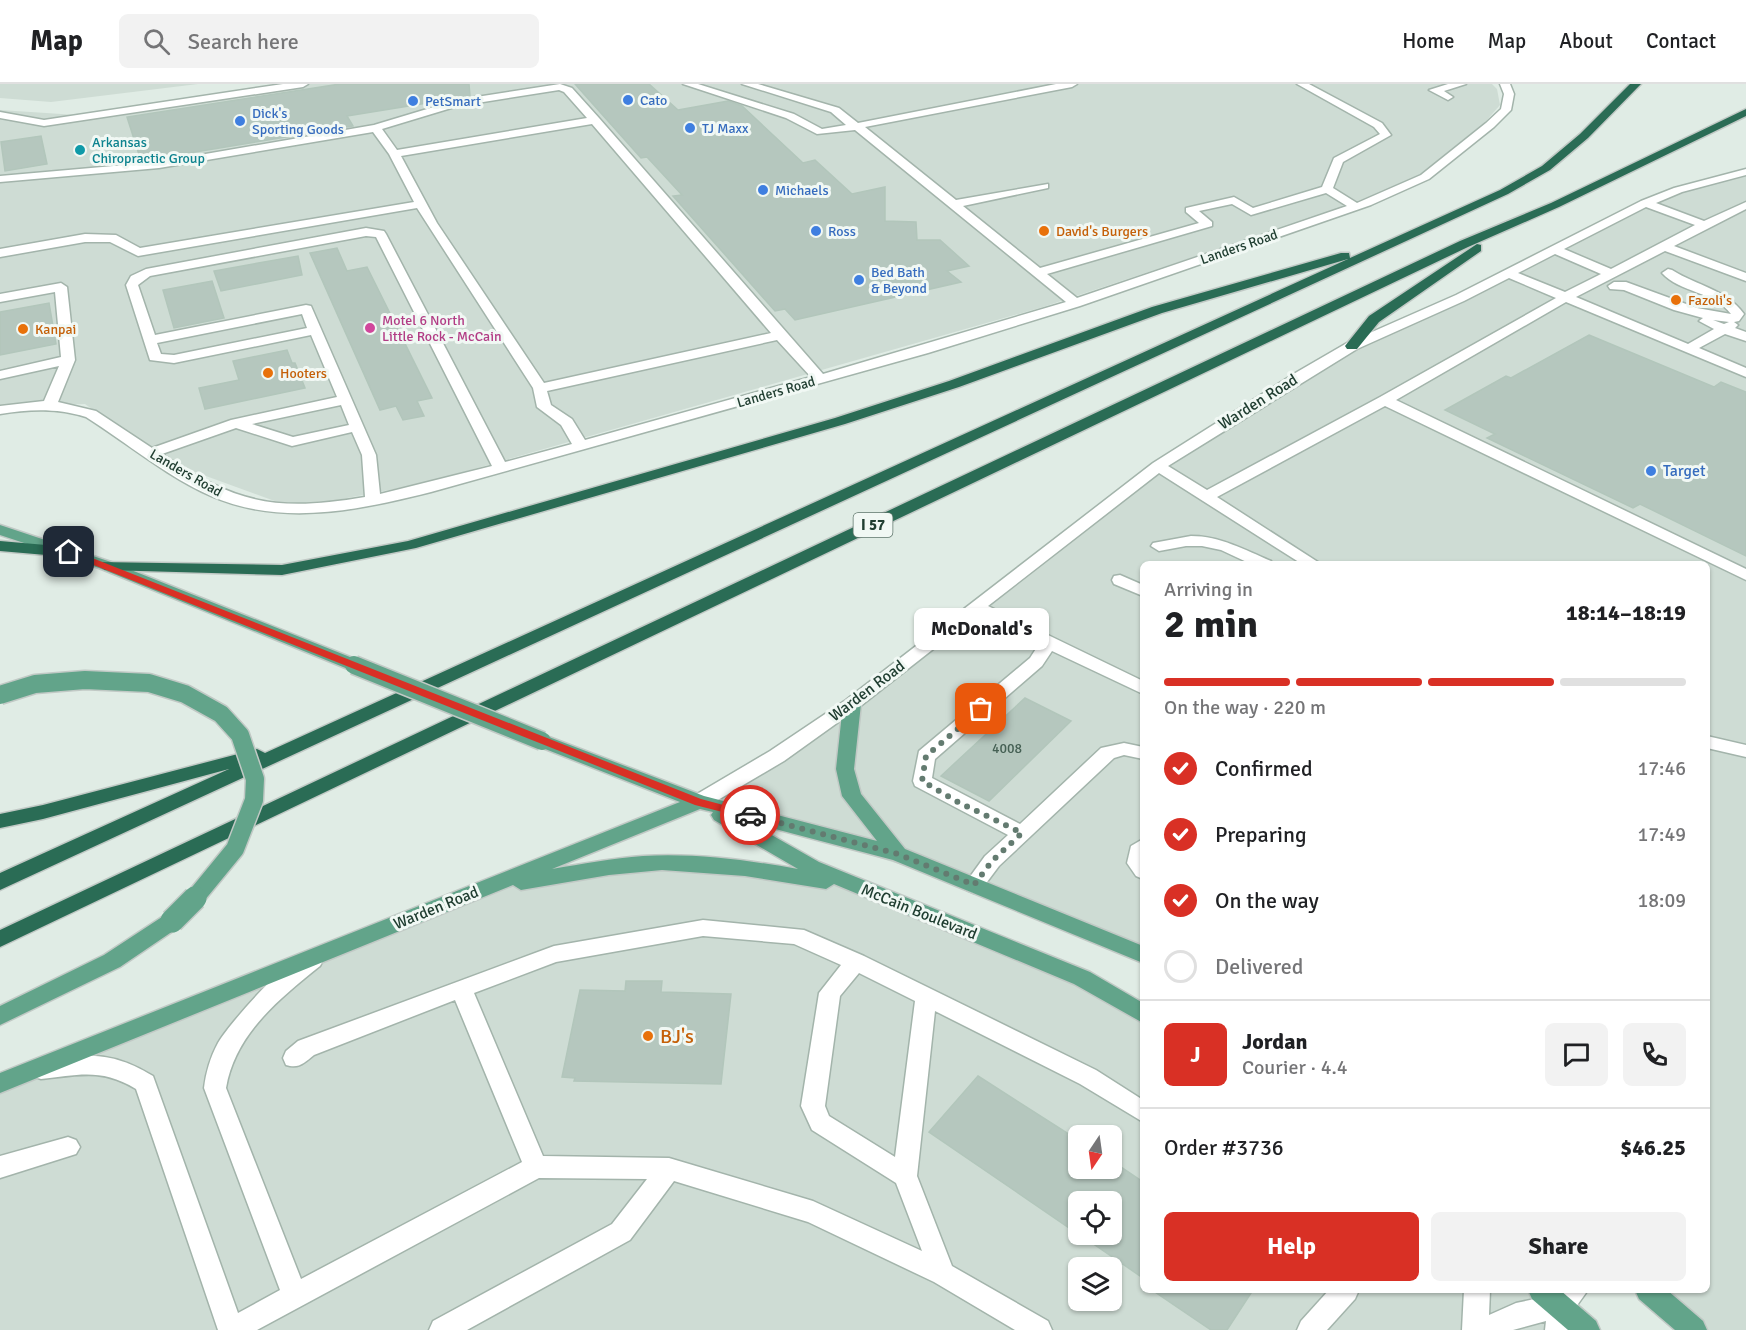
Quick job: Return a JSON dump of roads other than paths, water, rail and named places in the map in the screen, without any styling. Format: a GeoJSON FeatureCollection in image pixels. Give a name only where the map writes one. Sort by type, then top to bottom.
{"type":"FeatureCollection","features":[{"type":"Feature","properties":{"kind":"highway","name":"I 57"},"geometry":{"type":"LineString","coordinates":[[0,882],[1504,192],[1546,168],[1584,136],[1636,84]]}},
{"type":"Feature","properties":{"kind":"highway","name":"I 57"},"geometry":{"type":"LineString","coordinates":[[0,939],[1746,112]]}},
{"type":"Feature","properties":{"kind":"highway"},"geometry":{"type":"LineString","coordinates":[[1352,346],[1374,319],[1511,224]]}},
{"type":"Feature","properties":{"kind":"highway"},"geometry":{"type":"LineString","coordinates":[[105,566],[282,570],[410,545],[840,421],[954,384],[1157,310],[1398,240]]}},
{"type":"Feature","properties":{"kind":"highway"},"geometry":{"type":"LineString","coordinates":[[0,546],[69,552]]}},
{"type":"Feature","properties":{"kind":"highway"},"geometry":{"type":"LineString","coordinates":[[0,821],[43,812],[306,742]]}},
{"type":"Feature","properties":{"kind":"main road","name":"McCain Boulevard"},"geometry":{"type":"LineString","coordinates":[[0,530],[105,566],[699,802],[898,854],[1140,954]]}},
{"type":"Feature","properties":{"kind":"main road"},"geometry":{"type":"LineString","coordinates":[[0,695],[35,684],[85,680],[149,683],[185,694],[221,714],[240,735],[255,779],[254,800],[235,849],[206,887],[172,921],[112,961],[0,1016]]}},
{"type":"Feature","properties":{"kind":"main road"},"geometry":{"type":"LineString","coordinates":[[852,704],[845,769],[852,796],[898,854]]}},
{"type":"Feature","properties":{"kind":"main road","name":"McCain Boulevard"},"geometry":{"type":"LineString","coordinates":[[699,802],[812,867],[1082,978],[1140,1012]]}},
{"type":"Feature","properties":{"kind":"main road","name":"Warden Road"},"geometry":{"type":"LineString","coordinates":[[0,1083],[699,802]]}},
{"type":"Feature","properties":{"kind":"main road"},"geometry":{"type":"LineString","coordinates":[[486,887],[631,865],[662,863],[757,868],[857,886]]}},
{"type":"Feature","properties":{"kind":"main road"},"geometry":{"type":"LineString","coordinates":[[1545,1293],[1587,1330]]}},
{"type":"Feature","properties":{"kind":"main road"},"geometry":{"type":"LineString","coordinates":[[1651,1293],[1694,1330]]}},
{"type":"Feature","properties":{"kind":"street"},"geometry":{"type":"LineString","coordinates":[[0,115],[44,123],[303,84]]}},
{"type":"Feature","properties":{"kind":"street"},"geometry":{"type":"LineString","coordinates":[[688,84],[790,116],[820,132],[1072,84]]}},
{"type":"Feature","properties":{"kind":"street"},"geometry":{"type":"LineString","coordinates":[[747,84],[835,110],[858,126],[1075,303]]}},
{"type":"Feature","properties":{"kind":"street"},"geometry":{"type":"LineString","coordinates":[[1302,84],[1378,125],[1386,135],[1338,160],[1327,189]]}},
{"type":"Feature","properties":{"kind":"street"},"geometry":{"type":"LineString","coordinates":[[1448,98],[1434,90],[1461,84]]}},
{"type":"Feature","properties":{"kind":"street","name":"Landers Road"},"geometry":{"type":"LineString","coordinates":[[0,410],[50,404],[91,414],[212,491],[241,501],[272,507],[316,508],[373,501],[821,380],[1075,303],[1356,207],[1409,186],[1457,152],[1506,110],[1509,94],[1505,84]]}},
{"type":"Feature","properties":{"kind":"street"},"geometry":{"type":"LineString","coordinates":[[0,179],[136,168],[376,128],[457,103],[549,87],[568,90],[821,380]]}},
{"type":"Feature","properties":{"kind":"street"},"geometry":{"type":"LineString","coordinates":[[394,154],[595,120]]}},
{"type":"Feature","properties":{"kind":"street"},"geometry":{"type":"LineString","coordinates":[[376,128],[394,154],[420,204],[540,388],[544,408],[567,422],[581,446]]}},
{"type":"Feature","properties":{"kind":"street","name":"Warden Road"},"geometry":{"type":"LineString","coordinates":[[699,802],[777,756],[852,704],[1158,466],[1268,395],[1352,346],[1412,321],[1645,203],[1678,190],[1746,172]]}},
{"type":"Feature","properties":{"kind":"street"},"geometry":{"type":"LineString","coordinates":[[954,204],[1044,186]]}},
{"type":"Feature","properties":{"kind":"street"},"geometry":{"type":"LineString","coordinates":[[1038,273],[1208,224],[1190,210],[1234,200],[1251,212],[1327,189],[1356,207]]}},
{"type":"Feature","properties":{"kind":"street"},"geometry":{"type":"LineString","coordinates":[[1645,203],[1705,225]]}},
{"type":"Feature","properties":{"kind":"street"},"geometry":{"type":"LineString","coordinates":[[0,253],[85,238],[112,238],[138,252],[420,204]]}},
{"type":"Feature","properties":{"kind":"street"},"geometry":{"type":"LineString","coordinates":[[1613,280],[1636,261],[1705,225],[1742,209]]}},
{"type":"Feature","properties":{"kind":"street"},"geometry":{"type":"LineString","coordinates":[[315,330],[174,359],[155,357],[132,285],[135,279],[146,273],[359,233],[380,234],[501,468]]}},
{"type":"Feature","properties":{"kind":"street"},"geometry":{"type":"LineString","coordinates":[[1664,246],[1746,277]]}},
{"type":"Feature","properties":{"kind":"street"},"geometry":{"type":"LineString","coordinates":[[1554,249],[1626,286],[1714,317],[1734,318],[1738,314],[1726,299],[1676,279],[1668,273]]}},
{"type":"Feature","properties":{"kind":"street"},"geometry":{"type":"LineString","coordinates":[[1636,261],[1746,305]]}},
{"type":"Feature","properties":{"kind":"street"},"geometry":{"type":"LineString","coordinates":[[1508,273],[1746,373]]}},
{"type":"Feature","properties":{"kind":"street"},"geometry":{"type":"LineString","coordinates":[[1207,496],[1600,280],[1613,280],[1746,337]]}},
{"type":"Feature","properties":{"kind":"street"},"geometry":{"type":"LineString","coordinates":[[0,298],[61,287],[68,360],[50,404]]}},
{"type":"Feature","properties":{"kind":"street"},"geometry":{"type":"LineString","coordinates":[[150,340],[306,309],[369,455],[373,501]]}},
{"type":"Feature","properties":{"kind":"street"},"geometry":{"type":"LineString","coordinates":[[1688,349],[1746,317]]}},
{"type":"Feature","properties":{"kind":"street"},"geometry":{"type":"LineString","coordinates":[[540,388],[780,335]]}},
{"type":"Feature","properties":{"kind":"street"},"geometry":{"type":"LineString","coordinates":[[0,375],[68,360]]}},
{"type":"Feature","properties":{"kind":"street"},"geometry":{"type":"LineString","coordinates":[[152,453],[236,423],[345,400]]}},
{"type":"Feature","properties":{"kind":"street"},"geometry":{"type":"LineString","coordinates":[[1385,400],[1746,575]]}},
{"type":"Feature","properties":{"kind":"street"},"geometry":{"type":"LineString","coordinates":[[236,423],[292,442],[357,427]]}},
{"type":"Feature","properties":{"kind":"street"},"geometry":{"type":"LineString","coordinates":[[1158,466],[1308,561]]}},
{"type":"Feature","properties":{"kind":"street"},"geometry":{"type":"LineString","coordinates":[[1159,546],[1187,541],[1203,541],[1221,545],[1258,561]]}},
{"type":"Feature","properties":{"kind":"street"},"geometry":{"type":"LineString","coordinates":[[1120,580],[1140,590]]}},
{"type":"Feature","properties":{"kind":"street"},"geometry":{"type":"LineString","coordinates":[[976,607],[1140,687]]}},
{"type":"Feature","properties":{"kind":"street"},"geometry":{"type":"LineString","coordinates":[[1022,833],[958,802],[922,781],[926,756],[1036,662],[1049,642]]}},
{"type":"Feature","properties":{"kind":"street"},"geometry":{"type":"LineString","coordinates":[[1710,743],[1746,751]]}},
{"type":"Feature","properties":{"kind":"street"},"geometry":{"type":"LineString","coordinates":[[974,885],[992,861],[1108,753],[1124,749],[1140,752]]}},
{"type":"Feature","properties":{"kind":"street"},"geometry":{"type":"LineString","coordinates":[[1140,849],[1137,864],[1140,868]]}},
{"type":"Feature","properties":{"kind":"street"},"geometry":{"type":"LineString","coordinates":[[294,1058],[306,1048],[554,954],[703,928],[797,936],[856,962],[1088,1077],[1140,1110]]}},
{"type":"Feature","properties":{"kind":"street"},"geometry":{"type":"LineString","coordinates":[[295,1295],[215,1088],[216,1072],[239,1030],[254,1011],[293,975],[319,955]]}},
{"type":"Feature","properties":{"kind":"street"},"geometry":{"type":"LineString","coordinates":[[856,962],[830,993],[813,1106],[820,1123],[905,1176]]}},
{"type":"Feature","properties":{"kind":"street"},"geometry":{"type":"LineString","coordinates":[[462,990],[536,1167]]}},
{"type":"Feature","properties":{"kind":"street"},"geometry":{"type":"LineString","coordinates":[[926,997],[905,1176],[943,1274]]}},
{"type":"Feature","properties":{"kind":"street"},"geometry":{"type":"LineString","coordinates":[[34,1070],[97,1064],[124,1070],[145,1083],[231,1330],[536,1167],[669,1169],[813,1212],[943,1274],[1039,1330]]}},
{"type":"Feature","properties":{"kind":"street"},"geometry":{"type":"LineString","coordinates":[[0,1167],[68,1147]]}},
{"type":"Feature","properties":{"kind":"street"},"geometry":{"type":"LineString","coordinates":[[442,1330],[621,1232],[669,1169]]}},
{"type":"Feature","properties":{"kind":"street"},"geometry":{"type":"LineString","coordinates":[[1310,1330],[1343,1293]]}},
{"type":"Feature","properties":{"kind":"street"},"geometry":{"type":"LineString","coordinates":[[1475,1330],[1477,1293]]}},
{"type":"Feature","properties":{"kind":"street"},"geometry":{"type":"LineString","coordinates":[[1487,1330],[1516,1315],[1564,1309]]}},
{"type":"Feature","properties":{"kind":"place","name":"Cato"},"geometry":{"type":"Point","coordinates":[628,100]}},
{"type":"Feature","properties":{"kind":"place","name":"PetSmart"},"geometry":{"type":"Point","coordinates":[413,101]}},
{"type":"Feature","properties":{"kind":"place","name":"Dick's Sporting Goods"},"geometry":{"type":"Point","coordinates":[240,121]}},
{"type":"Feature","properties":{"kind":"place","name":"TJ Maxx"},"geometry":{"type":"Point","coordinates":[690,128]}},
{"type":"Feature","properties":{"kind":"place","name":"Arkansas Chiropractic Group"},"geometry":{"type":"Point","coordinates":[80,150]}},
{"type":"Feature","properties":{"kind":"place","name":"Michaels"},"geometry":{"type":"Point","coordinates":[763,190]}},
{"type":"Feature","properties":{"kind":"place","name":"Ross"},"geometry":{"type":"Point","coordinates":[816,231]}},
{"type":"Feature","properties":{"kind":"place","name":"David's Burgers"},"geometry":{"type":"Point","coordinates":[1044,231]}},
{"type":"Feature","properties":{"kind":"place","name":"Bed Bath & Beyond"},"geometry":{"type":"Point","coordinates":[859,280]}},
{"type":"Feature","properties":{"kind":"place","name":"Fazoli's"},"geometry":{"type":"Point","coordinates":[1676,300]}},
{"type":"Feature","properties":{"kind":"place","name":"Motel 6 North Little Rock - McCain"},"geometry":{"type":"Point","coordinates":[370,328]}},
{"type":"Feature","properties":{"kind":"place","name":"Kanpai"},"geometry":{"type":"Point","coordinates":[23,329]}},
{"type":"Feature","properties":{"kind":"place","name":"Hooters"},"geometry":{"type":"Point","coordinates":[268,373]}},
{"type":"Feature","properties":{"kind":"place","name":"Target"},"geometry":{"type":"Point","coordinates":[1651,471]}},
{"type":"Feature","properties":{"kind":"place","name":"McDonald's"},"geometry":{"type":"Point","coordinates":[981,709]}},
{"type":"Feature","properties":{"kind":"place","name":"BJ's"},"geometry":{"type":"Point","coordinates":[648,1036]}}]}
